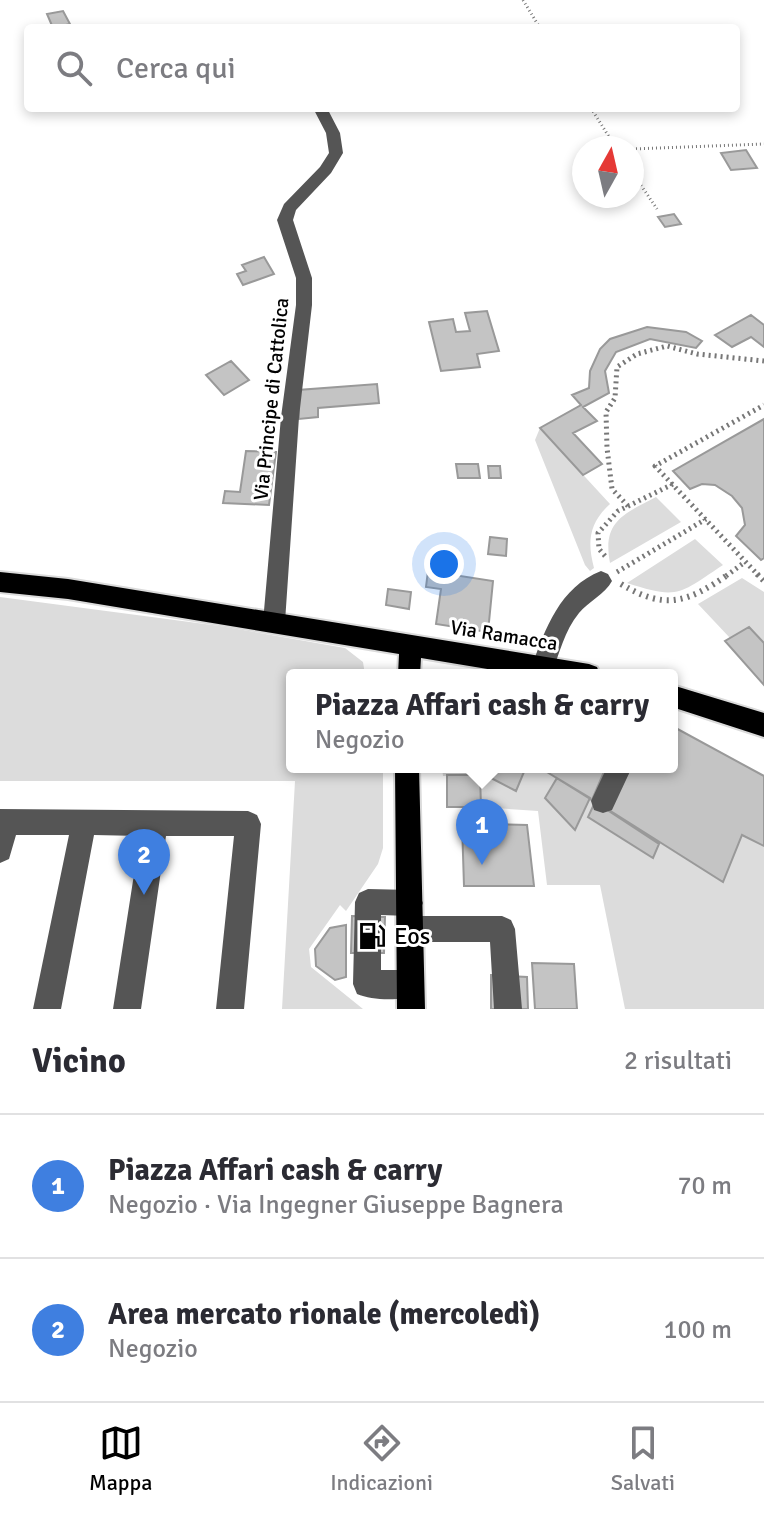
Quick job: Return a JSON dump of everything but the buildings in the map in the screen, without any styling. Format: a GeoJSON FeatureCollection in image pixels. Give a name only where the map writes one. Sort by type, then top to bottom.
{"type":"FeatureCollection","features":[{"type":"Feature","properties":{"kind":"main road","name":"Via Ramacca"},"geometry":{"type":"LineString","coordinates":[[0,582],[68,589],[558,669]]}},
{"type":"Feature","properties":{"kind":"main road"},"geometry":{"type":"LineString","coordinates":[[409,669],[411,644]]}},
{"type":"Feature","properties":{"kind":"main road"},"geometry":{"type":"LineString","coordinates":[[678,698],[764,725]]}},
{"type":"Feature","properties":{"kind":"main road"},"geometry":{"type":"LineString","coordinates":[[407,773],[411,997]]}},
{"type":"Feature","properties":{"kind":"street","name":"Via Principe di Cattolica"},"geometry":{"type":"LineString","coordinates":[[269,621],[304,278],[285,220],[289,208],[326,170],[336,153],[333,133],[322,112]]}},
{"type":"Feature","properties":{"kind":"street"},"geometry":{"type":"LineString","coordinates":[[543,666],[560,617],[581,593],[601,581]]}},
{"type":"Feature","properties":{"kind":"street"},"geometry":{"type":"LineString","coordinates":[[603,801],[617,773]]}},
{"type":"Feature","properties":{"kind":"street"},"geometry":{"type":"LineString","coordinates":[[0,850],[4,822],[248,824],[230,1009]]}},
{"type":"Feature","properties":{"kind":"street"},"geometry":{"type":"LineString","coordinates":[[47,1009],[84,823]]}},
{"type":"Feature","properties":{"kind":"street"},"geometry":{"type":"LineString","coordinates":[[127,1009],[155,823]]}},
{"type":"Feature","properties":{"kind":"street"},"geometry":{"type":"LineString","coordinates":[[411,997],[367,984],[368,902],[410,916],[502,929],[508,1009]]}},
{"type":"Feature","properties":{"kind":"path"},"geometry":{"type":"LineString","coordinates":[[523,0],[538,24]]}},
{"type":"Feature","properties":{"kind":"path"},"geometry":{"type":"LineString","coordinates":[[594,112],[608,136]]}},
{"type":"Feature","properties":{"kind":"path"},"geometry":{"type":"LineString","coordinates":[[644,149],[764,144]]}},
{"type":"Feature","properties":{"kind":"path"},"geometry":{"type":"LineString","coordinates":[[644,190],[657,209]]}},
{"type":"Feature","properties":{"kind":"path"},"geometry":{"type":"LineString","coordinates":[[628,506],[612,489],[607,448],[606,412],[615,398],[617,367],[637,354],[667,346],[697,354],[764,361]]}},
{"type":"Feature","properties":{"kind":"path"},"geometry":{"type":"LineString","coordinates":[[763,580],[655,466],[764,405]]}},
{"type":"Feature","properties":{"kind":"path"},"geometry":{"type":"LineString","coordinates":[[605,556],[599,549],[598,533],[618,511],[673,484]]}},
{"type":"Feature","properties":{"kind":"path"},"geometry":{"type":"LineString","coordinates":[[706,519],[612,575],[638,596],[672,603],[694,598],[745,562]]}},
{"type":"Feature","properties":{"kind":"shaded area"},"geometry":{"type":"Polygon","coordinates":[[[540,428],[610,504],[594,526],[590,541],[594,568],[590,571],[535,440],[540,428]]]}},
{"type":"Feature","properties":{"kind":"shaded area"},"geometry":{"type":"Polygon","coordinates":[[[656,497],[681,522],[610,563],[609,537],[613,528],[625,514],[656,497]]]}},
{"type":"Feature","properties":{"kind":"shaded area"},"geometry":{"type":"Polygon","coordinates":[[[695,539],[723,565],[678,591],[658,591],[627,583],[695,539]]]}},
{"type":"Feature","properties":{"kind":"shaded area"},"geometry":{"type":"Polygon","coordinates":[[[742,578],[764,592],[764,643],[749,627],[730,638],[698,604],[742,578]]]}},
{"type":"Feature","properties":{"kind":"shaded area"},"geometry":{"type":"Polygon","coordinates":[[[0,597],[220,626],[345,648],[363,662],[364,669],[286,669],[286,773],[383,773],[383,848],[378,864],[346,911],[340,905],[309,949],[311,967],[363,1009],[282,1009],[295,781],[0,781],[0,597]]]}},
{"type":"Feature","properties":{"kind":"shaded area"},"geometry":{"type":"Polygon","coordinates":[[[443,773],[549,773],[723,882],[742,835],[764,846],[764,1009],[625,1009],[600,885],[547,885],[538,811],[481,807],[480,775],[443,776],[443,773]]]}},
{"type":"Feature","properties":{"kind":"place","name":"Piazza Affari cash & carry"},"geometry":{"type":"Point","coordinates":[482,865]}},
{"type":"Feature","properties":{"kind":"place","name":"Area mercato rionale (mercoledì)"},"geometry":{"type":"Point","coordinates":[144,895]}},
{"type":"Feature","properties":{"kind":"place","name":"Eos"},"geometry":{"type":"Point","coordinates":[372,936]}}]}
